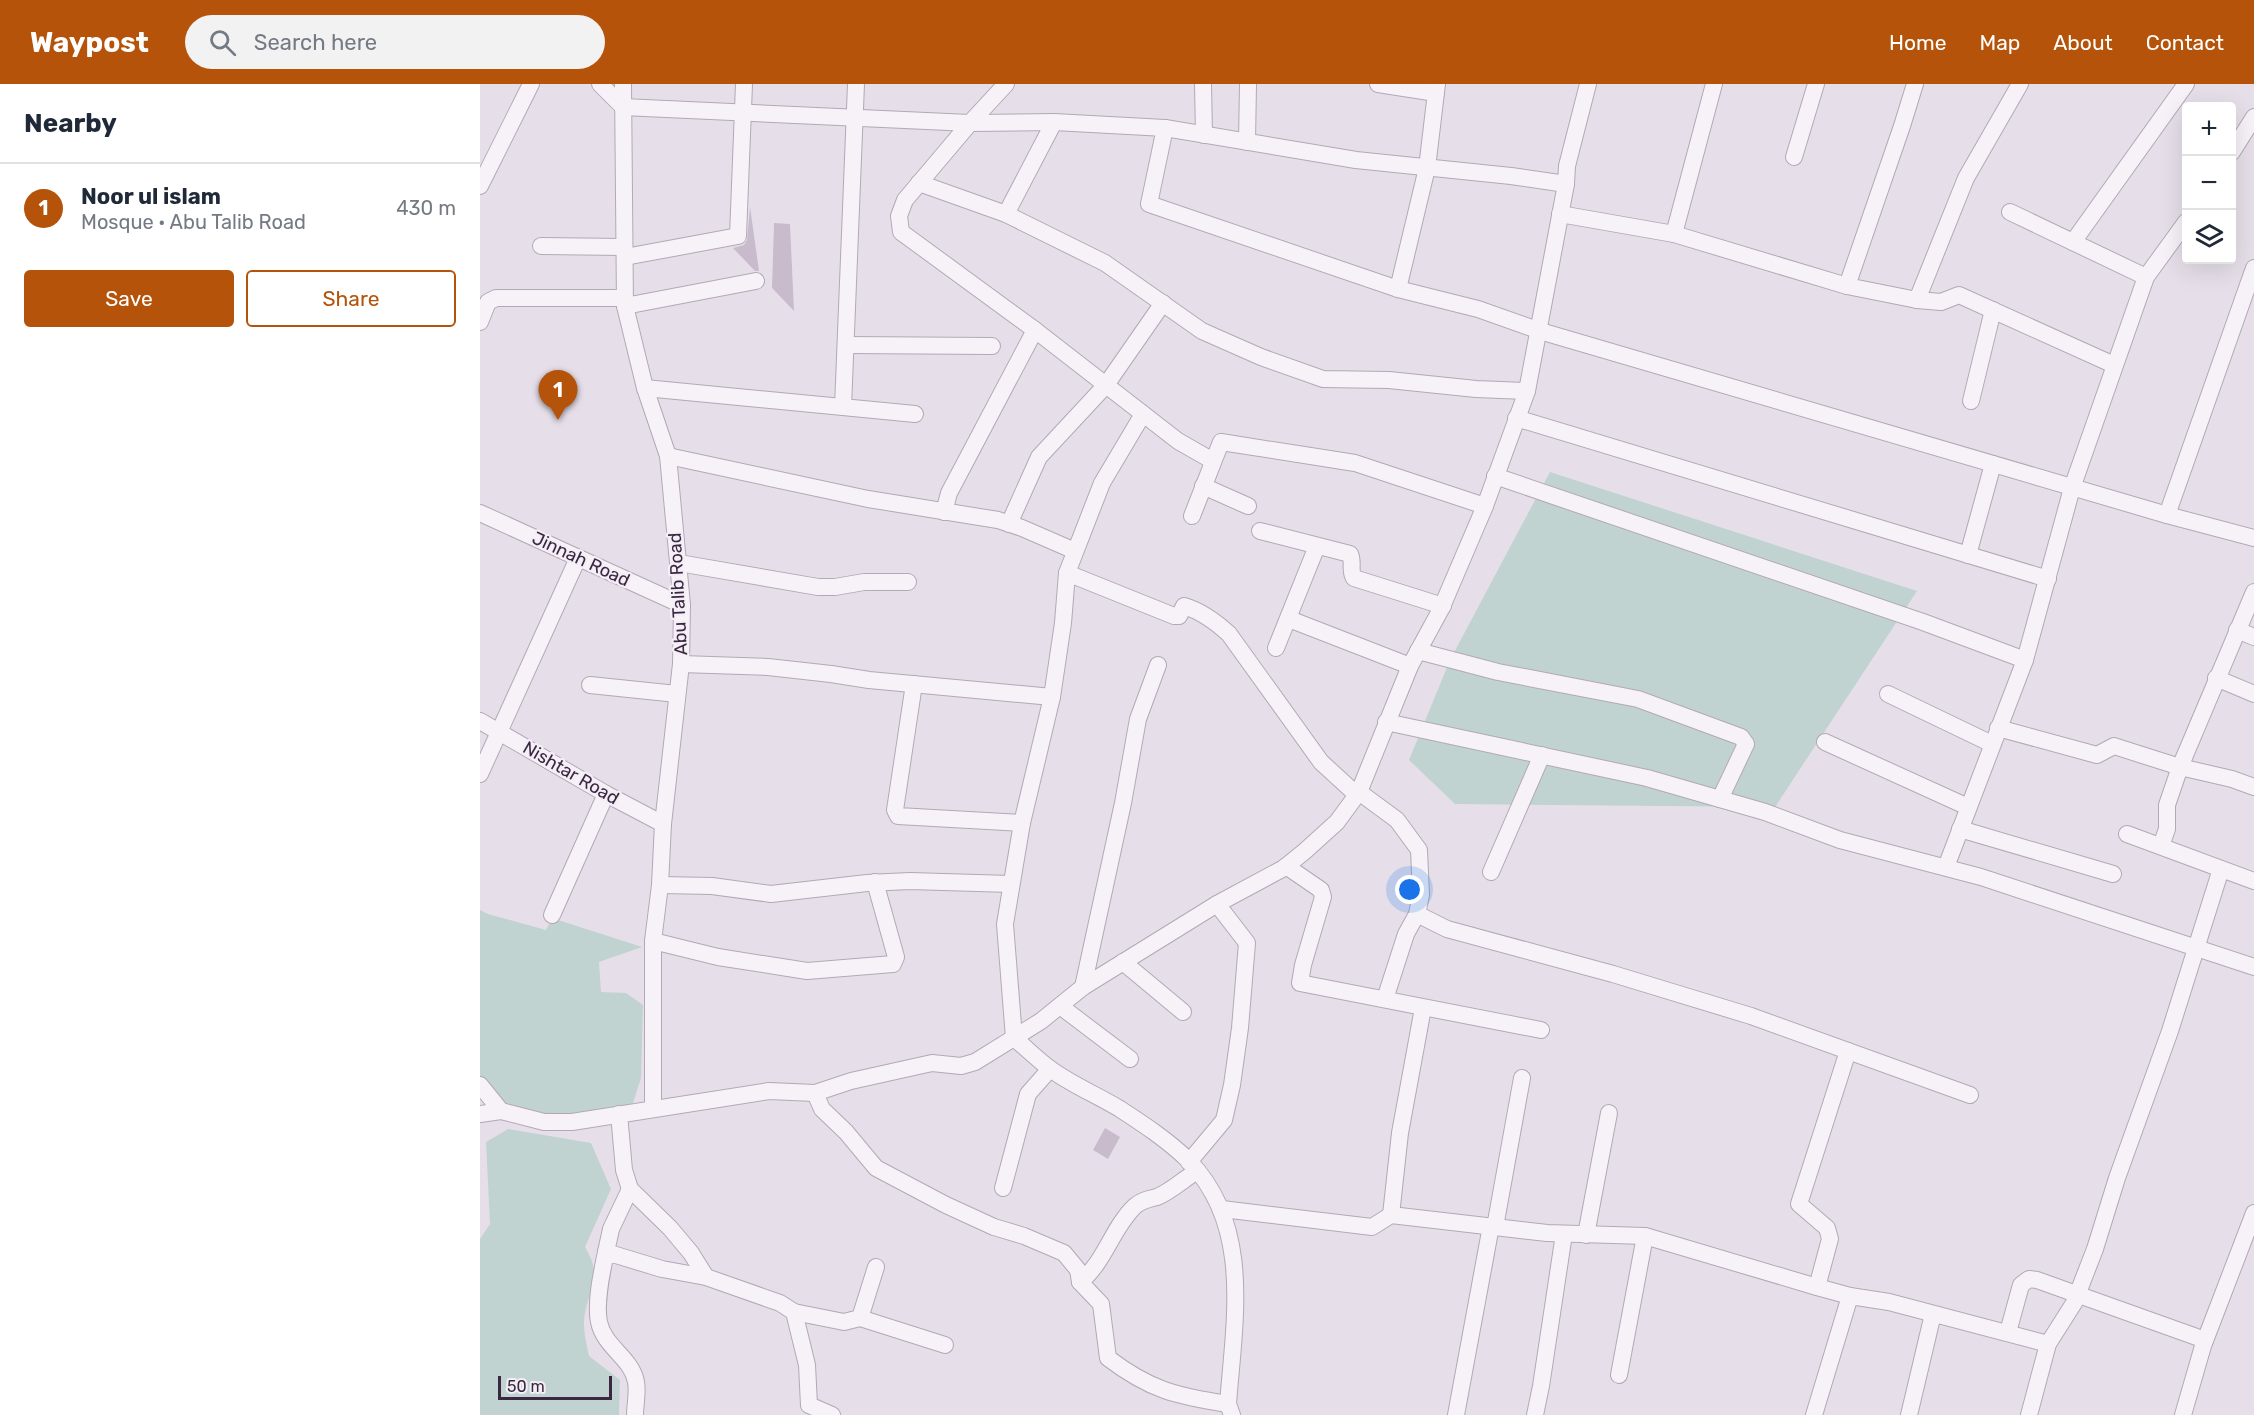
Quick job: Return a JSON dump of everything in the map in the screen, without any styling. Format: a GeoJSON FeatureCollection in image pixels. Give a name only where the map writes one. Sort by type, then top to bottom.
{"type":"FeatureCollection","features":[{"type":"Feature","properties":{"kind":"street"},"geometry":{"type":"LineString","coordinates":[[480,186],[531,84]]}},
{"type":"Feature","properties":{"kind":"street"},"geometry":{"type":"LineString","coordinates":[[600,84],[623,107],[970,123],[1054,122],[1165,128],[1356,160],[1566,184]]}},
{"type":"Feature","properties":{"kind":"street","name":"Abu Talib Road"},"geometry":{"type":"LineString","coordinates":[[623,84],[624,302],[645,388],[668,456],[682,605],[681,664],[663,824],[660,885],[653,941],[653,1108]]}},
{"type":"Feature","properties":{"kind":"street"},"geometry":{"type":"LineString","coordinates":[[541,246],[624,252],[738,236],[741,113],[744,84]]}},
{"type":"Feature","properties":{"kind":"street"},"geometry":{"type":"LineString","coordinates":[[843,407],[856,84]]}},
{"type":"Feature","properties":{"kind":"street"},"geometry":{"type":"LineString","coordinates":[[1006,84],[905,200],[899,216],[902,232],[1035,330],[1178,441],[1213,461]]}},
{"type":"Feature","properties":{"kind":"street"},"geometry":{"type":"LineString","coordinates":[[1203,84],[1204,135]]}},
{"type":"Feature","properties":{"kind":"street"},"geometry":{"type":"LineString","coordinates":[[1247,142],[1248,84]]}},
{"type":"Feature","properties":{"kind":"street"},"geometry":{"type":"LineString","coordinates":[[1378,84],[1436,88],[1427,168],[1398,289]]}},
{"type":"Feature","properties":{"kind":"street"},"geometry":{"type":"LineString","coordinates":[[480,1114],[501,1111],[544,1122],[572,1122],[769,1091],[815,1094],[851,1082],[932,1063],[961,1066],[975,1062],[1014,1038],[1083,987],[1122,962],[1217,904],[1286,866],[1337,822],[1358,793],[1414,659],[1443,606],[1485,506],[1527,391],[1566,184],[1567,166],[1588,84]]}},
{"type":"Feature","properties":{"kind":"street"},"geometry":{"type":"LineString","coordinates":[[1674,234],[1714,84]]}},
{"type":"Feature","properties":{"kind":"street"},"geometry":{"type":"LineString","coordinates":[[1794,157],[1816,84]]}},
{"type":"Feature","properties":{"kind":"street"},"geometry":{"type":"LineString","coordinates":[[1847,286],[1915,84]]}},
{"type":"Feature","properties":{"kind":"street"},"geometry":{"type":"LineString","coordinates":[[1917,300],[1966,178],[2020,84]]}},
{"type":"Feature","properties":{"kind":"street"},"geometry":{"type":"LineString","coordinates":[[2073,242],[2186,84]]}},
{"type":"Feature","properties":{"kind":"street"},"geometry":{"type":"LineString","coordinates":[[2236,146],[2254,117]]}},
{"type":"Feature","properties":{"kind":"street"},"geometry":{"type":"LineString","coordinates":[[1006,214],[1054,122]]}},
{"type":"Feature","properties":{"kind":"street"},"geometry":{"type":"LineString","coordinates":[[1165,128],[1149,204],[1398,289],[1478,309],[1540,330],[2072,488],[2254,538]]}},
{"type":"Feature","properties":{"kind":"street"},"geometry":{"type":"LineString","coordinates":[[919,183],[1006,214],[1105,263],[1202,331],[1261,357],[1323,379],[1389,380],[1476,389],[1527,391]]}},
{"type":"Feature","properties":{"kind":"street"},"geometry":{"type":"LineString","coordinates":[[2010,212],[2146,277]]}},
{"type":"Feature","properties":{"kind":"street"},"geometry":{"type":"LineString","coordinates":[[1560,214],[1674,234],[1847,286],[1941,303],[1959,295],[2114,365]]}},
{"type":"Feature","properties":{"kind":"street"},"geometry":{"type":"LineString","coordinates":[[1946,867],[2025,660],[2072,488],[2146,277],[2182,229]]}},
{"type":"Feature","properties":{"kind":"street"},"geometry":{"type":"LineString","coordinates":[[2167,515],[2254,268]]}},
{"type":"Feature","properties":{"kind":"street"},"geometry":{"type":"LineString","coordinates":[[480,322],[488,302],[496,298],[624,302],[756,281]]}},
{"type":"Feature","properties":{"kind":"street"},"geometry":{"type":"LineString","coordinates":[[1009,524],[1039,457],[1106,385],[1163,303]]}},
{"type":"Feature","properties":{"kind":"street"},"geometry":{"type":"LineString","coordinates":[[1971,401],[1993,310]]}},
{"type":"Feature","properties":{"kind":"street"},"geometry":{"type":"LineString","coordinates":[[944,512],[949,493],[1035,330]]}},
{"type":"Feature","properties":{"kind":"street"},"geometry":{"type":"LineString","coordinates":[[846,345],[992,346]]}},
{"type":"Feature","properties":{"kind":"street"},"geometry":{"type":"LineString","coordinates":[[645,388],[915,414]]}},
{"type":"Feature","properties":{"kind":"street"},"geometry":{"type":"LineString","coordinates":[[815,1094],[822,1109],[846,1131],[876,1168],[994,1227],[1024,1236],[1064,1253],[1078,1270],[1080,1282],[1101,1304],[1108,1358],[1128,1373],[1173,1394],[1230,1409],[1236,1278],[1232,1246],[1222,1209],[1193,1167],[1158,1136],[1121,1110],[1050,1069],[1014,1038],[1005,924],[1022,823],[1052,697],[1063,623],[1067,573],[1102,483],[1143,414]]}},
{"type":"Feature","properties":{"kind":"street"},"geometry":{"type":"LineString","coordinates":[[1516,418],[2048,579]]}},
{"type":"Feature","properties":{"kind":"street"},"geometry":{"type":"LineString","coordinates":[[1192,516],[1221,442],[1355,463],[1485,506]]}},
{"type":"Feature","properties":{"kind":"street"},"geometry":{"type":"LineString","coordinates":[[668,456],[868,500],[1009,524],[1075,551]]}},
{"type":"Feature","properties":{"kind":"street"},"geometry":{"type":"LineString","coordinates":[[1968,555],[1993,464]]}},
{"type":"Feature","properties":{"kind":"street"},"geometry":{"type":"LineString","coordinates":[[1495,476],[1923,622],[2025,660]]}},
{"type":"Feature","properties":{"kind":"street"},"geometry":{"type":"LineString","coordinates":[[1203,486],[1248,506]]}},
{"type":"Feature","properties":{"kind":"street","name":"Jinnah Road"},"geometry":{"type":"LineString","coordinates":[[480,513],[682,605]]}},
{"type":"Feature","properties":{"kind":"street"},"geometry":{"type":"LineString","coordinates":[[1260,531],[1350,554],[1351,574],[1354,578],[1443,606]]}},
{"type":"Feature","properties":{"kind":"street"},"geometry":{"type":"LineString","coordinates":[[1276,648],[1317,546]]}},
{"type":"Feature","properties":{"kind":"street"},"geometry":{"type":"LineString","coordinates":[[480,774],[578,558]]}},
{"type":"Feature","properties":{"kind":"street"},"geometry":{"type":"LineString","coordinates":[[679,563],[818,587],[835,587],[864,582],[908,582]]}},
{"type":"Feature","properties":{"kind":"street"},"geometry":{"type":"LineString","coordinates":[[1067,573],[1174,616],[1179,616],[1184,606],[1193,609],[1222,628],[1229,634],[1321,762],[1358,793],[1396,820],[1419,850],[1421,895],[1417,914],[1406,934],[1385,999]]}},
{"type":"Feature","properties":{"kind":"street"},"geometry":{"type":"LineString","coordinates":[[2161,846],[2167,829],[2167,805],[2180,767],[2254,592]]}},
{"type":"Feature","properties":{"kind":"street"},"geometry":{"type":"LineString","coordinates":[[1289,619],[1414,659],[1498,672],[1638,699],[1740,737],[1746,744],[1720,799]]}},
{"type":"Feature","properties":{"kind":"street"},"geometry":{"type":"LineString","coordinates":[[2237,630],[2254,637]]}},
{"type":"Feature","properties":{"kind":"street"},"geometry":{"type":"LineString","coordinates":[[681,664],[768,667],[1052,697]]}},
{"type":"Feature","properties":{"kind":"street"},"geometry":{"type":"LineString","coordinates":[[1083,987],[1123,803],[1138,719],[1158,665]]}},
{"type":"Feature","properties":{"kind":"street"},"geometry":{"type":"LineString","coordinates":[[2216,678],[2254,694]]}},
{"type":"Feature","properties":{"kind":"street"},"geometry":{"type":"LineString","coordinates":[[914,684],[895,810],[898,816],[1022,823]]}},
{"type":"Feature","properties":{"kind":"street"},"geometry":{"type":"LineString","coordinates":[[590,685],[677,694]]}},
{"type":"Feature","properties":{"kind":"street"},"geometry":{"type":"LineString","coordinates":[[1888,694],[1992,744]]}},
{"type":"Feature","properties":{"kind":"street","name":"Nishtar Road"},"geometry":{"type":"LineString","coordinates":[[480,721],[606,794],[663,824]]}},
{"type":"Feature","properties":{"kind":"street"},"geometry":{"type":"LineString","coordinates":[[1386,722],[1647,778],[1765,812],[1840,840],[1946,867],[2254,967]]}},
{"type":"Feature","properties":{"kind":"street"},"geometry":{"type":"LineString","coordinates":[[1998,728],[2097,755],[2114,746],[2180,767],[2232,778],[2254,787]]}},
{"type":"Feature","properties":{"kind":"street"},"geometry":{"type":"LineString","coordinates":[[1826,742],[1968,807]]}},
{"type":"Feature","properties":{"kind":"street"},"geometry":{"type":"LineString","coordinates":[[1491,872],[1542,755]]}},
{"type":"Feature","properties":{"kind":"street"},"geometry":{"type":"LineString","coordinates":[[552,915],[606,794]]}},
{"type":"Feature","properties":{"kind":"street"},"geometry":{"type":"LineString","coordinates":[[1960,829],[2113,874]]}},
{"type":"Feature","properties":{"kind":"street"},"geometry":{"type":"LineString","coordinates":[[2127,834],[2254,881]]}},
{"type":"Feature","properties":{"kind":"street"},"geometry":{"type":"LineString","coordinates":[[1286,866],[1321,890],[1323,897],[1300,983],[1541,1030]]}},
{"type":"Feature","properties":{"kind":"street"},"geometry":{"type":"LineString","coordinates":[[2029,1415],[2048,1344],[2078,1295],[2095,1249],[2117,1178],[2170,1031],[2221,869]]}},
{"type":"Feature","properties":{"kind":"street"},"geometry":{"type":"LineString","coordinates":[[660,885],[712,886],[771,894],[875,882],[1011,884]]}},
{"type":"Feature","properties":{"kind":"street"},"geometry":{"type":"LineString","coordinates":[[653,941],[718,957],[807,971],[893,964],[896,957],[875,882]]}},
{"type":"Feature","properties":{"kind":"street"},"geometry":{"type":"LineString","coordinates":[[1080,1282],[1100,1262],[1109,1241],[1136,1205],[1148,1198],[1157,1197],[1193,1167],[1224,1120],[1232,1085],[1240,1028],[1246,943],[1217,904]]}},
{"type":"Feature","properties":{"kind":"street"},"geometry":{"type":"LineString","coordinates":[[1417,914],[1447,929],[1636,981],[1750,1016],[1970,1095]]}},
{"type":"Feature","properties":{"kind":"street"},"geometry":{"type":"LineString","coordinates":[[1122,962],[1183,1012]]}},
{"type":"Feature","properties":{"kind":"street"},"geometry":{"type":"LineString","coordinates":[[1060,1006],[1130,1059]]}},
{"type":"Feature","properties":{"kind":"street"},"geometry":{"type":"LineString","coordinates":[[1390,1215],[1400,1133],[1423,1008]]}},
{"type":"Feature","properties":{"kind":"street"},"geometry":{"type":"LineString","coordinates":[[1817,1287],[1830,1239],[1827,1228],[1799,1204],[1848,1051]]}},
{"type":"Feature","properties":{"kind":"street"},"geometry":{"type":"LineString","coordinates":[[1003,1188],[1028,1094],[1050,1069]]}},
{"type":"Feature","properties":{"kind":"street"},"geometry":{"type":"LineString","coordinates":[[1456,1415],[1522,1078]]}},
{"type":"Feature","properties":{"kind":"street"},"geometry":{"type":"LineString","coordinates":[[480,1085],[501,1111]]}},
{"type":"Feature","properties":{"kind":"street"},"geometry":{"type":"LineString","coordinates":[[1586,1235],[1609,1113]]}},
{"type":"Feature","properties":{"kind":"street"},"geometry":{"type":"LineString","coordinates":[[619,1114],[624,1170],[630,1190],[670,1228],[691,1253],[706,1277]]}},
{"type":"Feature","properties":{"kind":"street"},"geometry":{"type":"LineString","coordinates":[[630,1190],[611,1229],[600,1281],[599,1323],[610,1346],[627,1363],[636,1381],[635,1415]]}},
{"type":"Feature","properties":{"kind":"street"},"geometry":{"type":"LineString","coordinates":[[1222,1209],[1372,1227],[1390,1215],[1564,1234],[1645,1236],[1850,1296],[1889,1302],[2048,1344]]}},
{"type":"Feature","properties":{"kind":"street"},"geometry":{"type":"LineString","coordinates":[[2183,1415],[2205,1340],[2254,1213]]}},
{"type":"Feature","properties":{"kind":"street"},"geometry":{"type":"LineString","coordinates":[[1534,1415],[1541,1386],[1564,1234]]}},
{"type":"Feature","properties":{"kind":"street"},"geometry":{"type":"LineString","coordinates":[[1619,1375],[1645,1236]]}},
{"type":"Feature","properties":{"kind":"street"},"geometry":{"type":"LineString","coordinates":[[606,1252],[662,1269],[706,1277],[780,1303],[794,1312],[844,1322],[860,1318],[945,1345]]}},
{"type":"Feature","properties":{"kind":"street"},"geometry":{"type":"LineString","coordinates":[[860,1318],[876,1267]]}},
{"type":"Feature","properties":{"kind":"street"},"geometry":{"type":"LineString","coordinates":[[2008,1332],[2021,1285],[2029,1279],[2205,1340]]}},
{"type":"Feature","properties":{"kind":"street"},"geometry":{"type":"LineString","coordinates":[[1814,1415],[1850,1296]]}},
{"type":"Feature","properties":{"kind":"street"},"geometry":{"type":"LineString","coordinates":[[794,1312],[807,1365],[810,1406],[832,1415]]}},
{"type":"Feature","properties":{"kind":"street"},"geometry":{"type":"LineString","coordinates":[[1909,1415],[1933,1314]]}},
{"type":"Feature","properties":{"kind":"shaded area"},"geometry":{"type":"Polygon","coordinates":[[[1550,472],[1917,591],[1775,807],[1455,804],[1409,760],[1450,660],[1550,472]]]}},
{"type":"Feature","properties":{"kind":"shaded area"},"geometry":{"type":"Polygon","coordinates":[[[480,910],[546,930],[552,918],[642,947],[599,962],[601,992],[626,993],[643,1005],[641,1078],[633,1103],[604,1116],[554,1119],[511,1111],[480,1090],[480,910]]]}},
{"type":"Feature","properties":{"kind":"shaded area"},"geometry":{"type":"Polygon","coordinates":[[[508,1129],[591,1143],[611,1189],[585,1247],[594,1269],[594,1278],[585,1312],[584,1328],[589,1356],[620,1380],[619,1415],[480,1415],[480,1239],[490,1224],[486,1142],[508,1129]]]}},
{"type":"Feature","properties":{"kind":"building"},"geometry":{"type":"Polygon","coordinates":[[[750,207],[759,271],[755,271],[733,248],[744,245],[747,240],[750,207]]]}},
{"type":"Feature","properties":{"kind":"building"},"geometry":{"type":"Polygon","coordinates":[[[774,223],[790,224],[794,311],[772,288],[774,223]]]}},
{"type":"Feature","properties":{"kind":"building"},"geometry":{"type":"Polygon","coordinates":[[[1105,1128],[1120,1137],[1108,1159],[1093,1150],[1105,1128]]]}},
{"type":"Feature","properties":{"kind":"place","name":"Noor ul islam"},"geometry":{"type":"Point","coordinates":[558,420]}}]}
